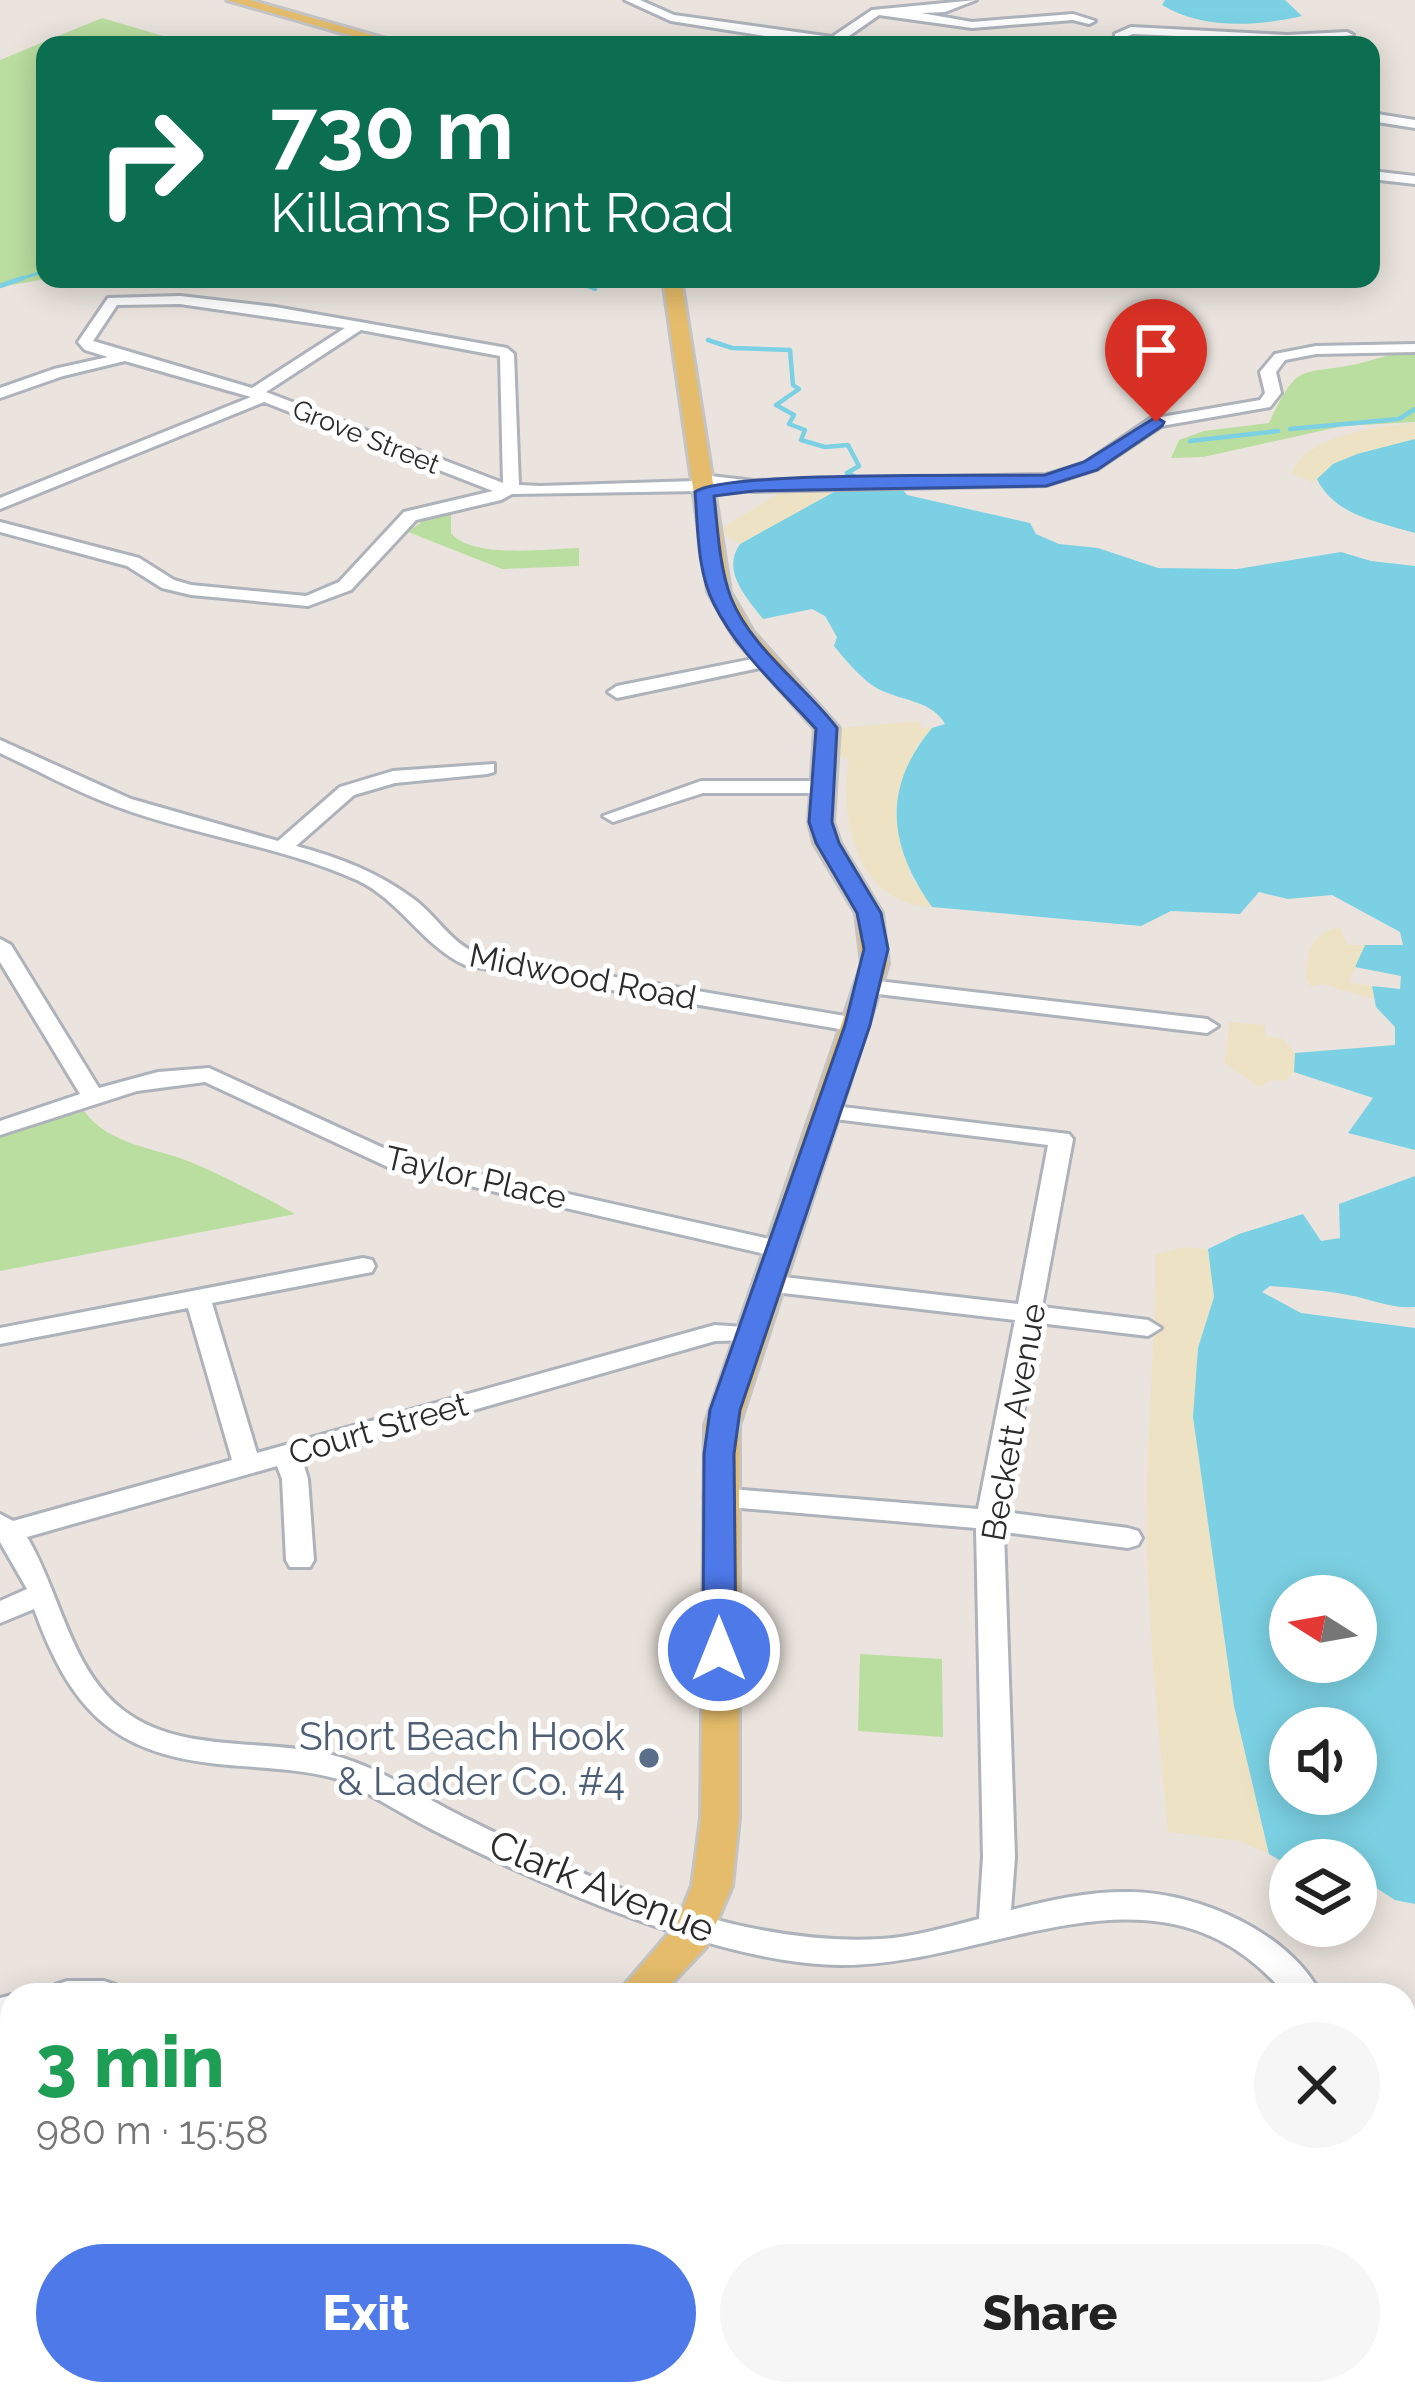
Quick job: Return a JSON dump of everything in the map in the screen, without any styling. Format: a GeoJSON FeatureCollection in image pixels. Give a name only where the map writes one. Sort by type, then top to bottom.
{"type":"FeatureCollection","features":[{"type":"Feature","properties":{"kind":"main road"},"geometry":{"type":"LineString","coordinates":[[234,0],[367,36]]}},
{"type":"Feature","properties":{"kind":"main road"},"geometry":{"type":"LineString","coordinates":[[646,1983],[697,1927],[712,1886],[719,1838],[722,1425],[876,957],[873,925],[824,836],[820,815],[826,728],[738,627],[718,592],[673,288]]}},
{"type":"Feature","properties":{"kind":"street"},"geometry":{"type":"LineString","coordinates":[[632,0],[671,18],[786,36]]}},
{"type":"Feature","properties":{"kind":"street"},"geometry":{"type":"LineString","coordinates":[[898,13],[945,9],[970,0]]}},
{"type":"Feature","properties":{"kind":"street"},"geometry":{"type":"LineString","coordinates":[[1073,17],[1079,11],[1078,1]]}},
{"type":"Feature","properties":{"kind":"street"},"geometry":{"type":"LineString","coordinates":[[841,36],[877,12],[972,25],[1002,36]]}},
{"type":"Feature","properties":{"kind":"street"},"geometry":{"type":"LineString","coordinates":[[972,25],[1073,17],[1089,21]]}},
{"type":"Feature","properties":{"kind":"street"},"geometry":{"type":"LineString","coordinates":[[1119,36],[1131,30],[1248,36]]}},
{"type":"Feature","properties":{"kind":"street"},"geometry":{"type":"LineString","coordinates":[[1317,36],[1347,34]]}},
{"type":"Feature","properties":{"kind":"street"},"geometry":{"type":"LineString","coordinates":[[1380,118],[1415,124]]}},
{"type":"Feature","properties":{"kind":"street"},"geometry":{"type":"LineString","coordinates":[[1380,176],[1415,179]]}},
{"type":"Feature","properties":{"kind":"street"},"geometry":{"type":"LineString","coordinates":[[0,527],[133,562],[168,584],[191,590],[308,601],[345,586],[396,525],[410,516],[495,497],[511,488],[507,354],[195,301],[113,301],[85,342],[123,358]]}},
{"type":"Feature","properties":{"kind":"street"},"geometry":{"type":"LineString","coordinates":[[4,498],[259,395],[356,327]]}},
{"type":"Feature","properties":{"kind":"street","name":"Grove Street"},"geometry":{"type":"LineString","coordinates":[[123,358],[259,395],[470,481],[511,488],[1046,480],[1091,466],[1156,422],[1265,404],[1273,393],[1268,372],[1280,357],[1316,350],[1415,348]]}},
{"type":"Feature","properties":{"kind":"street"},"geometry":{"type":"LineString","coordinates":[[0,393],[58,372],[123,358]]}},
{"type":"Feature","properties":{"kind":"street"},"geometry":{"type":"LineString","coordinates":[[617,692],[767,661]]}},
{"type":"Feature","properties":{"kind":"street","name":"Midwood Road"},"geometry":{"type":"LineString","coordinates":[[0,746],[124,803],[283,848],[371,879],[412,908],[452,951],[473,960],[857,1025]]}},
{"type":"Feature","properties":{"kind":"street"},"geometry":{"type":"LineString","coordinates":[[283,848],[347,791],[393,777],[487,768]]}},
{"type":"Feature","properties":{"kind":"street"},"geometry":{"type":"LineString","coordinates":[[613,817],[701,787],[822,787]]}},
{"type":"Feature","properties":{"kind":"street"},"geometry":{"type":"LineString","coordinates":[[0,945],[95,1100],[0,1128]]}},
{"type":"Feature","properties":{"kind":"street"},"geometry":{"type":"LineString","coordinates":[[869,987],[1207,1026]]}},
{"type":"Feature","properties":{"kind":"street","name":"Taylor Place"},"geometry":{"type":"LineString","coordinates":[[95,1100],[185,1073],[225,1079],[396,1162],[778,1250]]}},
{"type":"Feature","properties":{"kind":"street","name":"Beckett Avenue"},"geometry":{"type":"LineString","coordinates":[[826,1112],[1061,1138],[990,1520],[992,1715],[1000,1858],[994,1924]]}},
{"type":"Feature","properties":{"kind":"street"},"geometry":{"type":"LineString","coordinates":[[0,1336],[363,1266]]}},
{"type":"Feature","properties":{"kind":"street"},"geometry":{"type":"LineString","coordinates":[[766,1283],[1148,1328]]}},
{"type":"Feature","properties":{"kind":"street"},"geometry":{"type":"LineString","coordinates":[[198,1298],[247,1466]]}},
{"type":"Feature","properties":{"kind":"street","name":"Court Street"},"geometry":{"type":"LineString","coordinates":[[4,1528],[247,1466],[715,1333],[749,1334]]}},
{"type":"Feature","properties":{"kind":"street"},"geometry":{"type":"LineString","coordinates":[[287,1455],[296,1479],[300,1560]]}},
{"type":"Feature","properties":{"kind":"street"},"geometry":{"type":"LineString","coordinates":[[718,1497],[990,1520],[1128,1538]]}},
{"type":"Feature","properties":{"kind":"street","name":"Clark Avenue"},"geometry":{"type":"LineString","coordinates":[[4,1528],[40,1595],[64,1657],[91,1696],[114,1719],[177,1748],[288,1756],[335,1766],[367,1778],[452,1826],[697,1927],[765,1946],[848,1954],[920,1948],[994,1924],[1072,1908],[1157,1904],[1215,1922],[1283,1964],[1296,1983]]}},
{"type":"Feature","properties":{"kind":"street"},"geometry":{"type":"LineString","coordinates":[[0,1613],[40,1595]]}},
{"type":"Feature","properties":{"kind":"green space"},"geometry":{"type":"Polygon","coordinates":[[[102,18],[163,36],[58,36],[102,18]]]}},
{"type":"Feature","properties":{"kind":"green space"},"geometry":{"type":"Polygon","coordinates":[[[36,45],[36,281],[0,287],[0,60],[36,45]]]}},
{"type":"Feature","properties":{"kind":"green space"},"geometry":{"type":"Polygon","coordinates":[[[1415,352],[1415,422],[1343,426],[1203,457],[1171,458],[1179,440],[1204,431],[1269,423],[1287,389],[1302,375],[1415,352]]]}},
{"type":"Feature","properties":{"kind":"green space"},"geometry":{"type":"Polygon","coordinates":[[[451,510],[451,533],[461,541],[511,551],[579,548],[579,566],[502,569],[408,532],[428,517],[451,510]]]}},
{"type":"Feature","properties":{"kind":"green space"},"geometry":{"type":"Polygon","coordinates":[[[84,1111],[120,1139],[193,1163],[295,1214],[0,1271],[0,1135],[84,1111]]]}},
{"type":"Feature","properties":{"kind":"green space"},"geometry":{"type":"Polygon","coordinates":[[[860,1654],[942,1659],[943,1737],[858,1731],[860,1654]]]}},
{"type":"Feature","properties":{"kind":"sand"},"geometry":{"type":"Polygon","coordinates":[[[1415,423],[1415,439],[1333,464],[1314,483],[1291,473],[1312,449],[1328,441],[1363,430],[1415,423]]]}},
{"type":"Feature","properties":{"kind":"sand"},"geometry":{"type":"Polygon","coordinates":[[[843,487],[740,544],[722,533],[722,528],[787,488],[843,487]]]}},
{"type":"Feature","properties":{"kind":"sand"},"geometry":{"type":"Polygon","coordinates":[[[918,721],[922,728],[932,728],[916,747],[909,874],[932,907],[906,902],[870,875],[851,832],[849,758],[840,756],[840,728],[918,721]]]}},
{"type":"Feature","properties":{"kind":"sand"},"geometry":{"type":"Polygon","coordinates":[[[1339,927],[1348,945],[1365,945],[1349,982],[1372,986],[1374,999],[1323,984],[1311,986],[1306,979],[1312,945],[1322,934],[1339,927]]]}},
{"type":"Feature","properties":{"kind":"sand"},"geometry":{"type":"Polygon","coordinates":[[[1229,1022],[1265,1025],[1265,1036],[1283,1039],[1295,1053],[1294,1072],[1286,1081],[1271,1080],[1259,1087],[1225,1063],[1229,1022]]]}},
{"type":"Feature","properties":{"kind":"sand"},"geometry":{"type":"Polygon","coordinates":[[[1184,1247],[1208,1249],[1214,1297],[1198,1348],[1193,1417],[1234,1706],[1269,1854],[1239,1841],[1168,1832],[1147,1536],[1155,1255],[1184,1247]]]}},
{"type":"Feature","properties":{"kind":"water"},"geometry":{"type":"Polygon","coordinates":[[[1165,0],[1285,0],[1302,16],[1249,24],[1212,22],[1178,13],[1162,5],[1165,0]]]}},
{"type":"Feature","properties":{"kind":"water"},"geometry":{"type":"Polygon","coordinates":[[[1415,439],[1415,533],[1346,509],[1317,479],[1333,464],[1357,454],[1415,439]]]}},
{"type":"Feature","properties":{"kind":"water"},"geometry":{"type":"Polygon","coordinates":[[[843,487],[901,487],[907,495],[1030,523],[1036,534],[1059,544],[1098,548],[1158,568],[1237,569],[1341,552],[1415,566],[1415,1150],[1348,1133],[1373,1098],[1294,1072],[1295,1053],[1395,1045],[1395,1027],[1376,1007],[1372,986],[1400,989],[1401,976],[1355,967],[1365,945],[1403,945],[1400,932],[1332,895],[1288,899],[1259,892],[1240,914],[1171,911],[1141,926],[932,907],[900,840],[898,795],[916,751],[932,728],[945,724],[926,707],[864,679],[834,646],[837,637],[825,616],[812,609],[763,619],[734,574],[740,544],[843,487]]]}},
{"type":"Feature","properties":{"kind":"water"},"geometry":{"type":"Polygon","coordinates":[[[1415,1176],[1415,1307],[1300,1288],[1270,1286],[1262,1292],[1301,1313],[1415,1328],[1415,1904],[1395,1900],[1377,1888],[1377,1839],[1269,1839],[1269,1854],[1234,1706],[1193,1417],[1198,1348],[1214,1297],[1208,1249],[1303,1214],[1321,1241],[1340,1238],[1339,1204],[1415,1176]]]}},
{"type":"Feature","properties":{"kind":"waterway"},"geometry":{"type":"LineString","coordinates":[[19,279],[36,274]]}},
{"type":"Feature","properties":{"kind":"waterway"},"geometry":{"type":"LineString","coordinates":[[19,279],[23,278]]}},
{"type":"Feature","properties":{"kind":"waterway"},"geometry":{"type":"LineString","coordinates":[[0,286],[19,279]]}},
{"type":"Feature","properties":{"kind":"waterway"},"geometry":{"type":"LineString","coordinates":[[14,281],[19,279]]}},
{"type":"Feature","properties":{"kind":"waterway"},"geometry":{"type":"LineString","coordinates":[[708,340],[732,348],[790,350],[793,385],[799,389],[776,405],[794,415],[789,424],[805,430],[801,440],[825,447],[848,445],[859,466],[847,473],[866,481]]}},
{"type":"Feature","properties":{"kind":"waterway"},"geometry":{"type":"LineString","coordinates":[[1290,429],[1399,419],[1415,409]]}},
{"type":"Feature","properties":{"kind":"waterway"},"geometry":{"type":"LineString","coordinates":[[1190,441],[1278,431]]}},
{"type":"Feature","properties":{"kind":"place","name":"Short Beach Hook & Ladder Co. #4"},"geometry":{"type":"Point","coordinates":[649,1758]}},
{"type":"Feature","properties":{"kind":"route"},"geometry":{"type":"LineString","coordinates":[[719,1650],[719,1454],[725,1410],[857,1025],[876,949],[869,913],[827,843],[820,822],[826,728],[744,635],[723,602],[712,569],[704,492],[754,486],[1046,480],[1091,466],[1156,422]]}}]}
